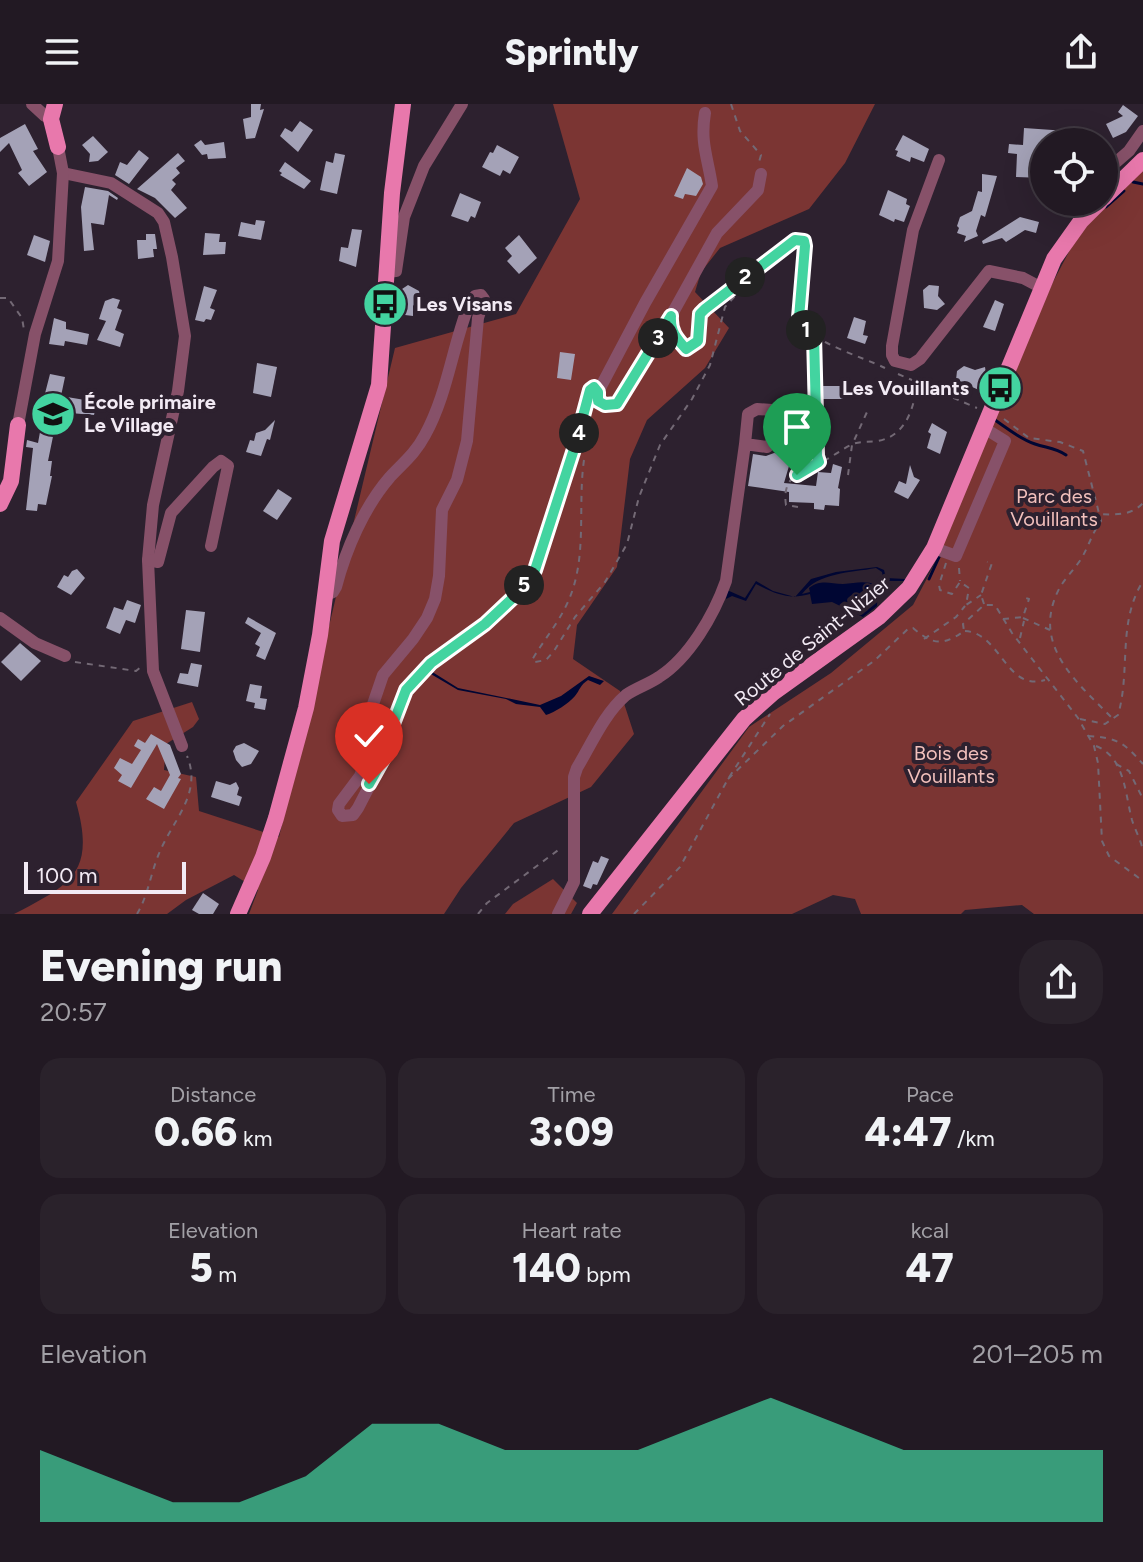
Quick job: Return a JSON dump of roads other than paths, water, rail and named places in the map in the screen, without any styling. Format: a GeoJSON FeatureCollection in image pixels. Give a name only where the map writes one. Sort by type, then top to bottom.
{"type":"FeatureCollection","features":[{"type":"Feature","properties":{"kind":"main road"},"geometry":{"type":"LineString","coordinates":[[238,914],[263,857],[298,740],[313,677],[335,530],[379,385],[392,193],[403,104]]}},
{"type":"Feature","properties":{"kind":"main road"},"geometry":{"type":"LineString","coordinates":[[53,111],[58,147]]}},
{"type":"Feature","properties":{"kind":"main road","name":"Route de Saint-Nizier"},"geometry":{"type":"LineString","coordinates":[[1118,184],[1143,160]]}},
{"type":"Feature","properties":{"kind":"main road","name":"Route de Saint-Nizier"},"geometry":{"type":"LineString","coordinates":[[590,914],[744,719],[773,693],[890,608],[909,588],[934,548],[1054,259],[1088,216]]}},
{"type":"Feature","properties":{"kind":"main road"},"geometry":{"type":"LineString","coordinates":[[0,504],[11,481],[18,425]]}},
{"type":"Feature","properties":{"kind":"street"},"geometry":{"type":"LineString","coordinates":[[32,104],[45,116],[53,111]]}},
{"type":"Feature","properties":{"kind":"street"},"geometry":{"type":"LineString","coordinates":[[386,272],[396,271],[404,217],[424,166],[462,104]]}},
{"type":"Feature","properties":{"kind":"street"},"geometry":{"type":"LineString","coordinates":[[598,396],[645,303],[712,186],[704,154],[702,128],[705,113]]}},
{"type":"Feature","properties":{"kind":"street"},"geometry":{"type":"LineString","coordinates":[[1118,160],[1143,131]]}},
{"type":"Feature","properties":{"kind":"street"},"geometry":{"type":"LineString","coordinates":[[18,425],[34,337],[58,261],[63,173],[58,147]]}},
{"type":"Feature","properties":{"kind":"street"},"geometry":{"type":"LineString","coordinates":[[939,160],[913,230],[892,355],[902,364],[911,365],[920,359],[989,271],[1023,278],[1042,288]]}},
{"type":"Feature","properties":{"kind":"street"},"geometry":{"type":"LineString","coordinates":[[63,173],[111,183],[158,213],[164,222],[172,257],[185,336],[178,391],[153,505],[148,560],[151,657],[158,687],[182,746]]}},
{"type":"Feature","properties":{"kind":"street"},"geometry":{"type":"LineString","coordinates":[[324,596],[336,587],[355,534],[370,507],[390,478],[413,456],[427,431],[468,307],[475,296],[481,295],[484,299],[478,318],[467,441],[457,480],[442,510],[435,599],[427,618],[408,646],[383,675],[370,713],[367,758],[360,776],[339,804],[338,810],[347,817],[358,808],[387,752],[391,729],[406,690],[431,663],[485,624],[535,570],[590,390],[594,387],[605,405],[617,404],[717,233],[758,190],[761,174]]}},
{"type":"Feature","properties":{"kind":"street"},"geometry":{"type":"LineString","coordinates":[[934,548],[957,563],[1005,441],[984,428]]}},
{"type":"Feature","properties":{"kind":"street"},"geometry":{"type":"LineString","coordinates":[[558,914],[574,882],[574,777],[609,713],[628,694],[660,677],[684,654],[719,601],[726,581],[745,444]]}},
{"type":"Feature","properties":{"kind":"street"},"geometry":{"type":"LineString","coordinates":[[148,560],[158,562],[171,513],[221,461],[228,466],[211,546]]}},
{"type":"Feature","properties":{"kind":"street"},"geometry":{"type":"LineString","coordinates":[[0,618],[35,643],[65,656]]}},
{"type":"Feature","properties":{"kind":"water"},"geometry":{"type":"Polygon","coordinates":[[[877,567],[884,570],[886,578],[905,579],[885,581],[878,587],[877,606],[863,617],[832,602],[812,604],[810,594],[796,596],[811,579],[836,572],[877,567]],[[876,568],[826,577],[817,581],[802,594],[810,592],[809,588],[813,585],[822,583],[864,582],[877,585],[883,577],[876,568]]]}},
{"type":"Feature","properties":{"kind":"water"},"geometry":{"type":"Polygon","coordinates":[[[756,581],[773,591],[792,596],[776,593],[756,584],[746,601],[732,596],[726,599],[727,590],[745,598],[756,581]]]}},
{"type":"Feature","properties":{"kind":"water"},"geometry":{"type":"Polygon","coordinates":[[[426,668],[458,688],[540,705],[561,696],[589,676],[604,681],[600,685],[588,680],[569,702],[546,715],[540,707],[458,690],[424,670],[426,668]]]}},
{"type":"Feature","properties":{"kind":"waterway"},"geometry":{"type":"LineString","coordinates":[[1133,182],[1143,184]]}},
{"type":"Feature","properties":{"kind":"waterway"},"geometry":{"type":"LineString","coordinates":[[1118,196],[1124,191]]}},
{"type":"Feature","properties":{"kind":"waterway"},"geometry":{"type":"LineString","coordinates":[[995,420],[1024,439],[1066,455]]}},
{"type":"Feature","properties":{"kind":"waterway"},"geometry":{"type":"LineString","coordinates":[[929,579],[940,555]]}},
{"type":"Feature","properties":{"kind":"place","name":"Les Visans"},"geometry":{"type":"Point","coordinates":[385,304]}},
{"type":"Feature","properties":{"kind":"place","name":"Les Vouillants"},"geometry":{"type":"Point","coordinates":[1000,388]}},
{"type":"Feature","properties":{"kind":"place","name":"École primaire Le Village"},"geometry":{"type":"Point","coordinates":[53,414]}},
{"type":"Feature","properties":{"kind":"park label","name":"Parc des Vouillants"},"geometry":{"type":"Point","coordinates":[1054,508]}},
{"type":"Feature","properties":{"kind":"park label","name":"Bois des Vouillants"},"geometry":{"type":"Point","coordinates":[951,764]}}]}
